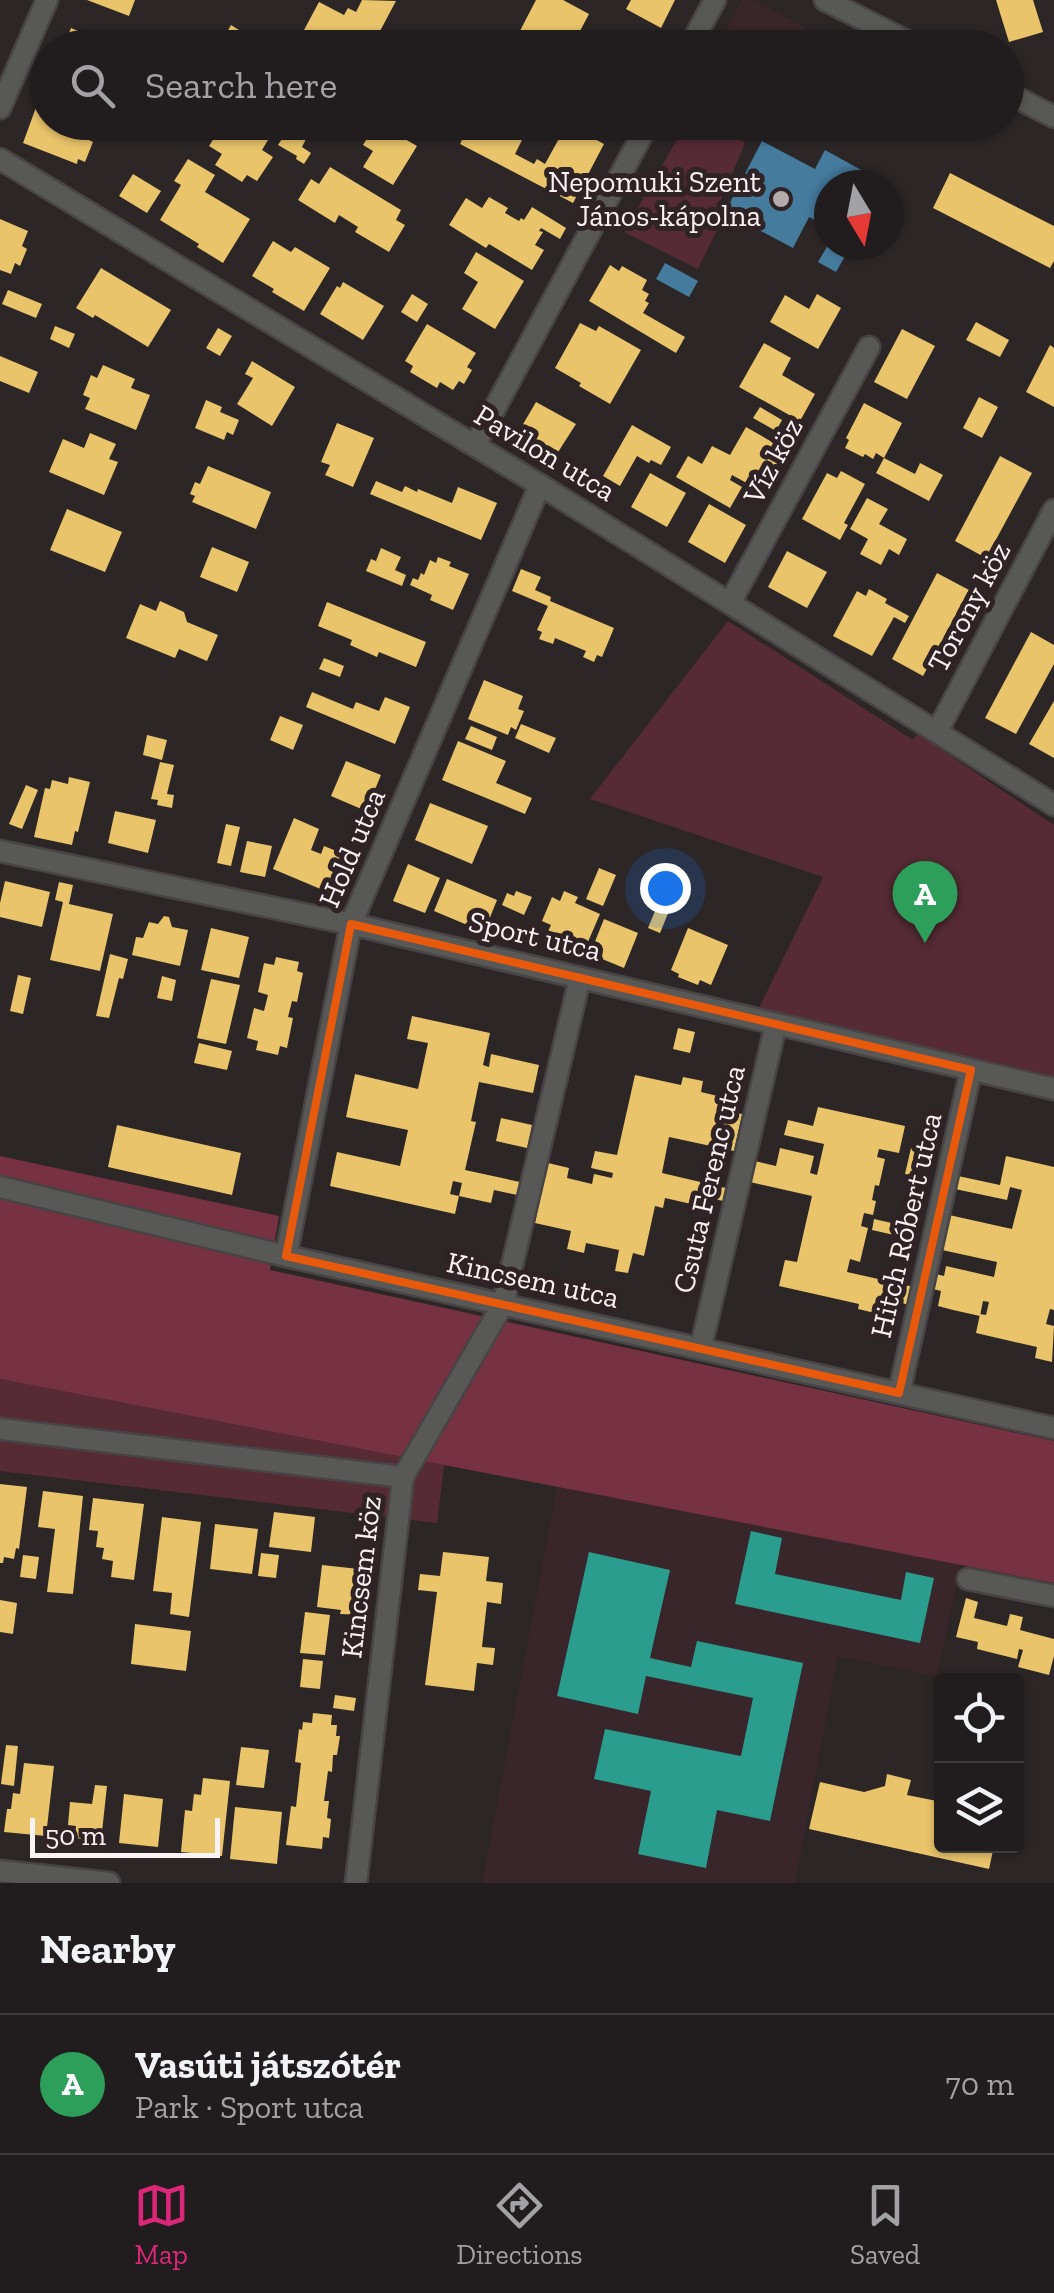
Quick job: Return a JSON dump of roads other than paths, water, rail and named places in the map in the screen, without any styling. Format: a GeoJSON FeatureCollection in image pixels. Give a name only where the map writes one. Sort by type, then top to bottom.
{"type":"FeatureCollection","features":[{"type":"Feature","properties":{"kind":"street"},"geometry":{"type":"LineString","coordinates":[[33,30],[46,0]]}},
{"type":"Feature","properties":{"kind":"street"},"geometry":{"type":"LineString","coordinates":[[699,30],[715,0]]}},
{"type":"Feature","properties":{"kind":"street"},"geometry":{"type":"LineString","coordinates":[[825,0],[884,30]]}},
{"type":"Feature","properties":{"kind":"street"},"geometry":{"type":"LineString","coordinates":[[0,108],[30,38]]}},
{"type":"Feature","properties":{"kind":"street"},"geometry":{"type":"LineString","coordinates":[[1024,101],[1054,117]]}},
{"type":"Feature","properties":{"kind":"street"},"geometry":{"type":"LineString","coordinates":[[475,445],[639,140]]}},
{"type":"Feature","properties":{"kind":"street","name":"Pavilon utca"},"geometry":{"type":"LineString","coordinates":[[0,160],[540,484],[1054,805]]}},
{"type":"Feature","properties":{"kind":"street","name":"Víz köz"},"geometry":{"type":"LineString","coordinates":[[730,603],[868,347]]}},
{"type":"Feature","properties":{"kind":"street","name":"Hold utca"},"geometry":{"type":"LineString","coordinates":[[286,1256],[351,924],[540,484]]}},
{"type":"Feature","properties":{"kind":"street","name":"Torony köz"},"geometry":{"type":"LineString","coordinates":[[937,732],[1054,510]]}},
{"type":"Feature","properties":{"kind":"street","name":"Sport utca"},"geometry":{"type":"LineString","coordinates":[[0,851],[351,924],[1054,1089]]}},
{"type":"Feature","properties":{"kind":"street","name":"Kincsem köz"},"geometry":{"type":"LineString","coordinates":[[356,1883],[403,1477],[503,1304],[580,978]]}},
{"type":"Feature","properties":{"kind":"street","name":"Csuta Ferenc utca"},"geometry":{"type":"LineString","coordinates":[[701,1347],[776,1024]]}},
{"type":"Feature","properties":{"kind":"street","name":"Hitch Róbert utca"},"geometry":{"type":"LineString","coordinates":[[899,1393],[971,1070]]}},
{"type":"Feature","properties":{"kind":"street","name":"Kincsem utca"},"geometry":{"type":"LineString","coordinates":[[0,1187],[286,1256],[1054,1428]]}},
{"type":"Feature","properties":{"kind":"street"},"geometry":{"type":"LineString","coordinates":[[0,1430],[403,1477]]}},
{"type":"Feature","properties":{"kind":"street"},"geometry":{"type":"LineString","coordinates":[[968,1578],[1054,1596]]}},
{"type":"Feature","properties":{"kind":"street"},"geometry":{"type":"LineString","coordinates":[[0,1871],[109,1883]]}},
{"type":"Feature","properties":{"kind":"place","name":"Nepomuki Szent János-kápolna"},"geometry":{"type":"Point","coordinates":[781,199]}},
{"type":"Feature","properties":{"kind":"place","name":"Vasúti játszótér"},"geometry":{"type":"Point","coordinates":[925,943]}}]}
